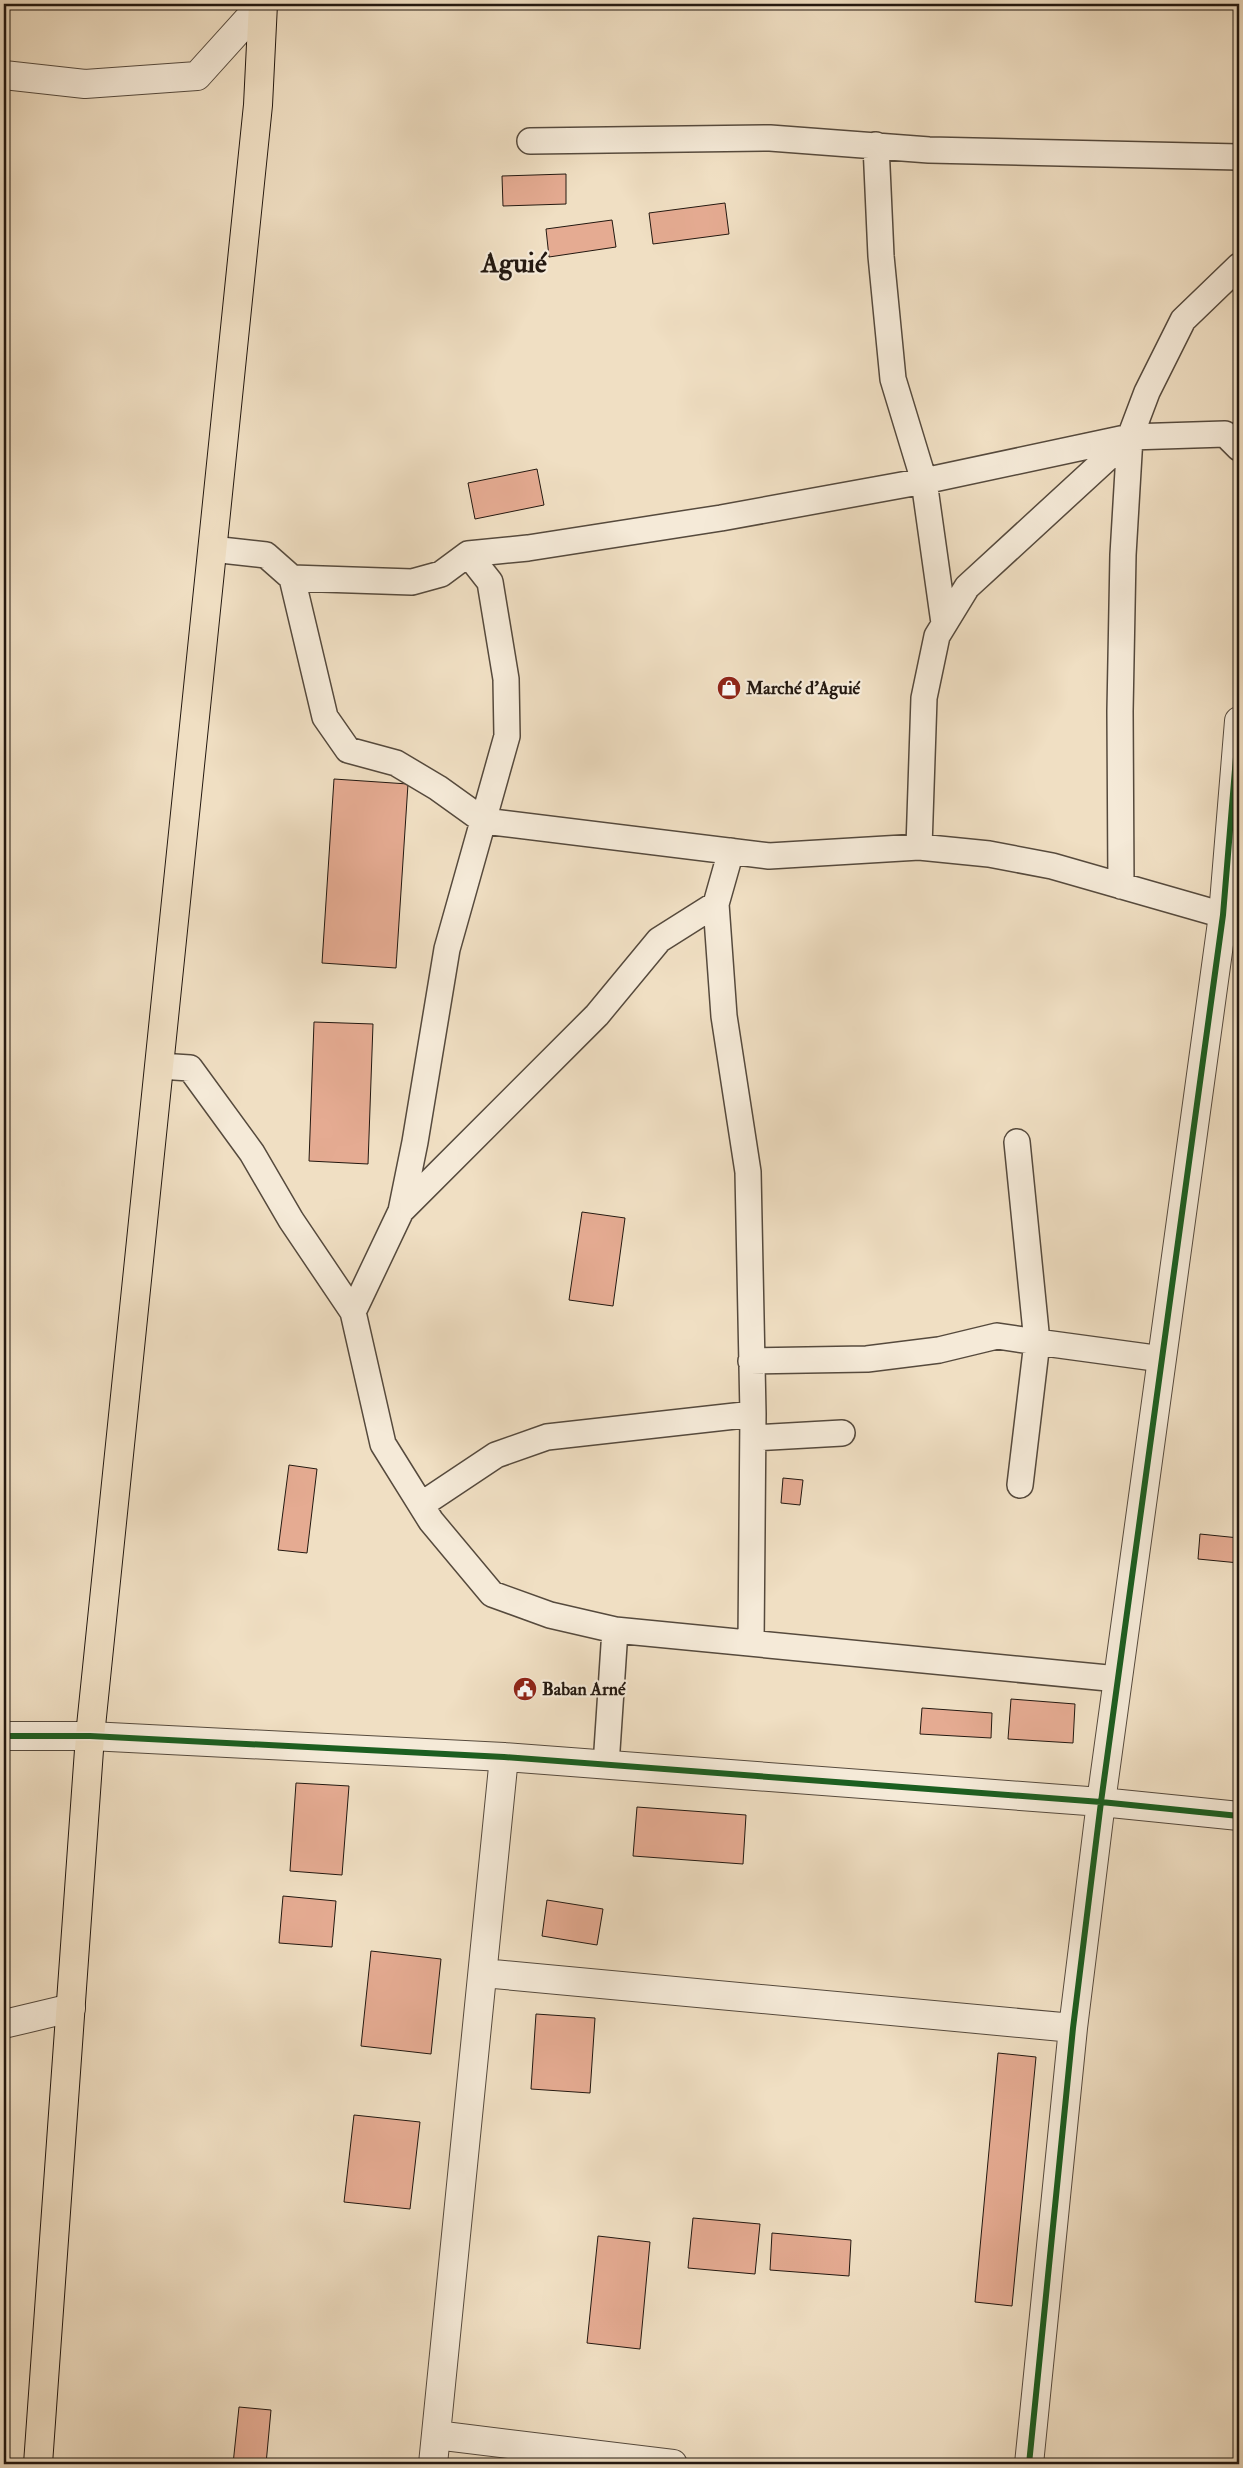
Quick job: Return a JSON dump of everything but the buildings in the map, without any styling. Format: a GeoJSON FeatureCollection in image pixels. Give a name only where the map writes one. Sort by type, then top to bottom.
{"type":"FeatureCollection","features":[{"type":"Feature","properties":{"kind":"highway"},"geometry":{"type":"LineString","coordinates":[[38,2464],[90,1736],[258,105],[262,4]]}},
{"type":"Feature","properties":{"kind":"street"},"geometry":{"type":"LineString","coordinates":[[4,75],[85,84],[197,76],[262,4]]}},
{"type":"Feature","properties":{"kind":"street"},"geometry":{"type":"LineString","coordinates":[[1029,2464],[1074,2028],[1101,1802],[1162,1359],[1231,916],[1239,721]]}},
{"type":"Feature","properties":{"kind":"street"},"geometry":{"type":"LineString","coordinates":[[4,1736],[90,1736],[504,1757],[1101,1802],[1239,1816]]}},
{"type":"Feature","properties":{"kind":"street"},"geometry":{"type":"LineString","coordinates":[[434,2464],[504,1757]]}},
{"type":"Feature","properties":{"kind":"street"},"geometry":{"type":"LineString","coordinates":[[482,1973],[1074,2028]]}},
{"type":"Feature","properties":{"kind":"street"},"geometry":{"type":"LineString","coordinates":[[4,2024],[71,2008]]}},
{"type":"Feature","properties":{"kind":"street"},"geometry":{"type":"LineString","coordinates":[[436,2435],[557,2456],[673,2464]]}},
{"type":"Feature","properties":{"kind":"lane"},"geometry":{"type":"LineString","coordinates":[[530,142],[770,138],[929,150],[1239,157]]}},
{"type":"Feature","properties":{"kind":"lane"},"geometry":{"type":"LineString","coordinates":[[876,146],[881,256],[893,379],[924,481],[944,623]]}},
{"type":"Feature","properties":{"kind":"lane"},"geometry":{"type":"LineString","coordinates":[[1121,886],[1120,710],[1123,555],[1130,437],[1147,392],[1183,320],[1239,266]]}},
{"type":"Feature","properties":{"kind":"lane"},"geometry":{"type":"LineString","coordinates":[[292,578],[412,582],[441,574],[468,554],[528,548],[720,518],[924,481],[1130,437],[1225,434],[1239,448]]}},
{"type":"Feature","properties":{"kind":"lane"},"geometry":{"type":"LineString","coordinates":[[919,848],[924,698],[937,636],[967,587],[1130,437]]}},
{"type":"Feature","properties":{"kind":"lane"},"geometry":{"type":"LineString","coordinates":[[212,549],[266,555],[292,578],[325,717],[348,750],[396,763],[438,788],[484,821],[769,856],[919,848],[989,854],[1052,866],[1231,916]]}},
{"type":"Feature","properties":{"kind":"lane"},"geometry":{"type":"LineString","coordinates":[[353,1312],[401,1211],[415,1142],[447,949],[507,736],[506,679],[490,582],[468,554]]}},
{"type":"Feature","properties":{"kind":"lane"},"geometry":{"type":"LineString","coordinates":[[731,851],[716,904],[724,1016],[748,1172],[753,1426],[751,1644]]}},
{"type":"Feature","properties":{"kind":"lane"},"geometry":{"type":"LineString","coordinates":[[401,1211],[597,1015],[659,940],[716,904]]}},
{"type":"Feature","properties":{"kind":"lane"},"geometry":{"type":"LineString","coordinates":[[159,1066],[190,1068],[252,1152],[291,1220],[353,1312],[384,1444],[431,1521],[492,1594],[550,1615],[615,1630],[1118,1679]]}},
{"type":"Feature","properties":{"kind":"lane"},"geometry":{"type":"LineString","coordinates":[[1017,1142],[1037,1342],[1020,1485]]}},
{"type":"Feature","properties":{"kind":"lane"},"geometry":{"type":"LineString","coordinates":[[752,1361],[867,1359],[939,1350],[997,1336],[1162,1359]]}},
{"type":"Feature","properties":{"kind":"lane"},"geometry":{"type":"LineString","coordinates":[[421,1505],[496,1455],[547,1436],[753,1426],[842,1433]]}},
{"type":"Feature","properties":{"kind":"lane"},"geometry":{"type":"LineString","coordinates":[[606,1765],[615,1630]]}},
{"type":"Feature","properties":{"kind":"cycle path"},"geometry":{"type":"LineString","coordinates":[[1029,2464],[1073,2028],[1101,1802],[1223,915],[1239,721]]}},
{"type":"Feature","properties":{"kind":"cycle path"},"geometry":{"type":"LineString","coordinates":[[4,1736],[90,1736],[504,1757],[1101,1802],[1239,1816]]}},
{"type":"Feature","properties":{"kind":"place","name":"Marché d'Aguié"},"geometry":{"type":"Point","coordinates":[729,688]}},
{"type":"Feature","properties":{"kind":"place","name":"Baban Arné"},"geometry":{"type":"Point","coordinates":[525,1689]}},
{"type":"Feature","properties":{"kind":"district","name":"Aguié"},"geometry":{"type":"Point","coordinates":[514,263]}}]}
